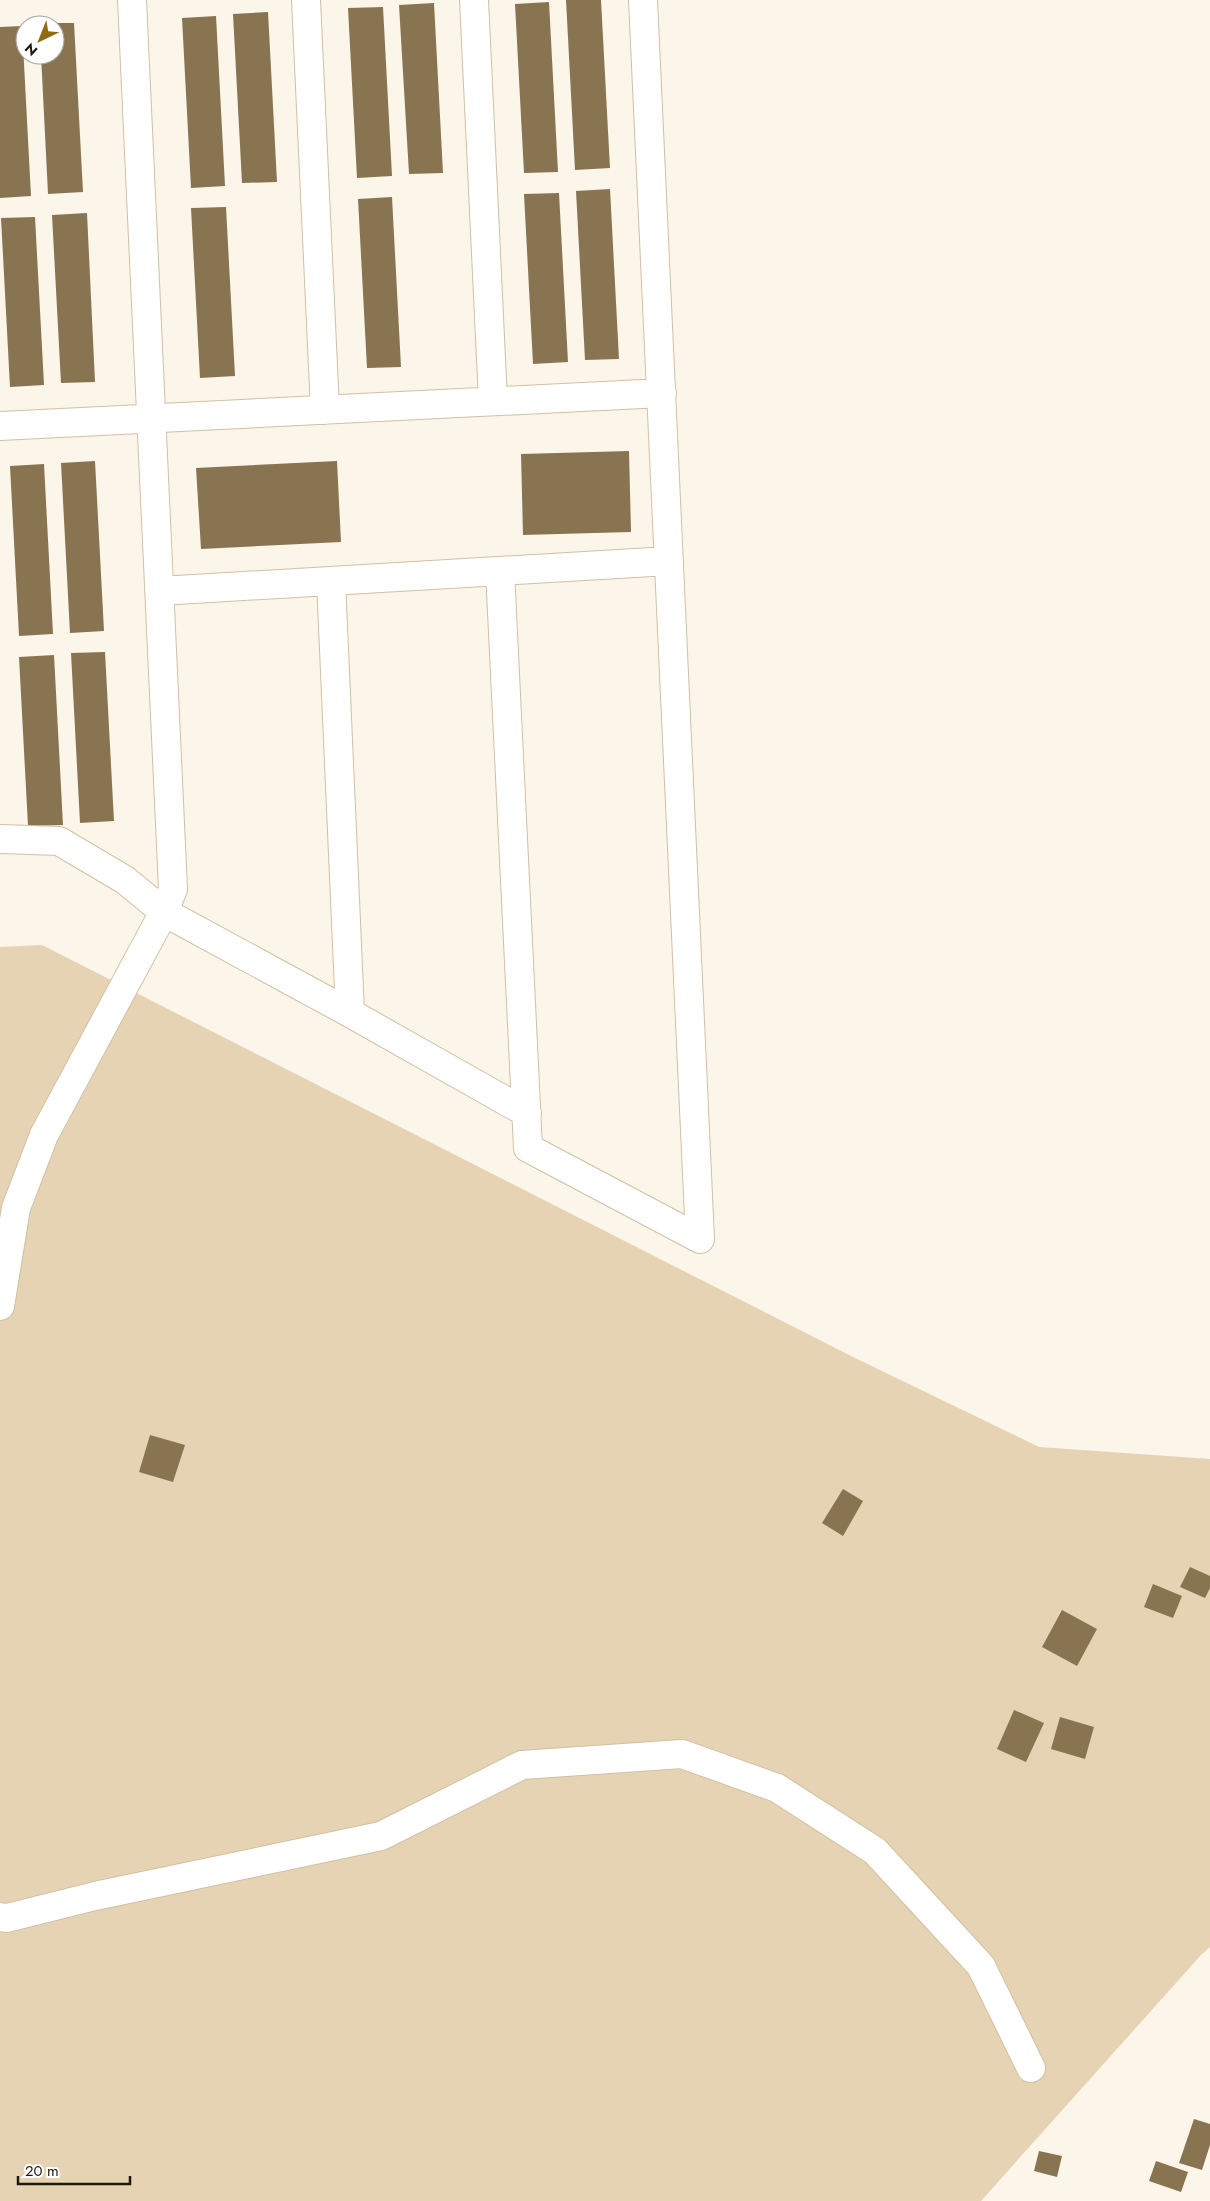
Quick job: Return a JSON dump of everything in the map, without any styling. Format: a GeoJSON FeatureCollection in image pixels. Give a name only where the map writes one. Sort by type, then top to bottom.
{"type":"FeatureCollection","features":[{"type":"Feature","properties":{"kind":"street"},"geometry":{"type":"LineString","coordinates":[[0,1306],[16,1208],[44,1136],[164,912],[173,889],[132,0]]}},
{"type":"Feature","properties":{"kind":"street"},"geometry":{"type":"LineString","coordinates":[[306,0],[325,410]]}},
{"type":"Feature","properties":{"kind":"street"},"geometry":{"type":"LineString","coordinates":[[474,0],[493,402]]}},
{"type":"Feature","properties":{"kind":"street"},"geometry":{"type":"LineString","coordinates":[[500,571],[528,1148],[700,1239],[643,0]]}},
{"type":"Feature","properties":{"kind":"street"},"geometry":{"type":"LineString","coordinates":[[0,426],[662,393]]}},
{"type":"Feature","properties":{"kind":"street"},"geometry":{"type":"LineString","coordinates":[[160,590],[669,561]]}},
{"type":"Feature","properties":{"kind":"street"},"geometry":{"type":"LineString","coordinates":[[332,581],[350,1013]]}},
{"type":"Feature","properties":{"kind":"street"},"geometry":{"type":"LineString","coordinates":[[0,839],[59,841],[125,880],[164,912],[350,1013],[527,1113]]}},
{"type":"Feature","properties":{"kind":"street"},"geometry":{"type":"LineString","coordinates":[[0,1918],[8,1918],[95,1896],[381,1836],[522,1766],[682,1754],[777,1788],[875,1851],[981,1966],[1031,2068]]}},
{"type":"Feature","properties":{"kind":"shaded area"},"geometry":{"type":"Polygon","coordinates":[[[42,945],[853,1357],[1039,1447],[1210,1459],[1210,1947],[981,2201],[0,2201],[0,947],[42,945]]]}},
{"type":"Feature","properties":{"kind":"building"},"geometry":{"type":"Polygon","coordinates":[[[566,0],[601,0],[610,168],[575,170],[566,0]]]}},
{"type":"Feature","properties":{"kind":"building"},"geometry":{"type":"Polygon","coordinates":[[[549,2],[558,172],[524,173],[515,4],[549,2]]]}},
{"type":"Feature","properties":{"kind":"building"},"geometry":{"type":"Polygon","coordinates":[[[434,3],[443,173],[409,174],[399,5],[434,3]]]}},
{"type":"Feature","properties":{"kind":"building"},"geometry":{"type":"Polygon","coordinates":[[[383,7],[392,176],[357,178],[348,8],[383,7]]]}},
{"type":"Feature","properties":{"kind":"building"},"geometry":{"type":"Polygon","coordinates":[[[268,12],[277,182],[242,183],[233,14],[268,12]]]}},
{"type":"Feature","properties":{"kind":"building"},"geometry":{"type":"Polygon","coordinates":[[[216,16],[225,186],[191,188],[182,18],[216,16]]]}},
{"type":"Feature","properties":{"kind":"building"},"geometry":{"type":"Polygon","coordinates":[[[65,23],[74,23],[83,192],[48,194],[42,65],[65,65],[65,23]]]}},
{"type":"Feature","properties":{"kind":"building"},"geometry":{"type":"Polygon","coordinates":[[[15,26],[15,65],[24,65],[31,196],[0,198],[0,27],[15,26]]]}},
{"type":"Feature","properties":{"kind":"building"},"geometry":{"type":"Polygon","coordinates":[[[610,189],[619,359],[585,360],[576,191],[610,189]]]}},
{"type":"Feature","properties":{"kind":"building"},"geometry":{"type":"Polygon","coordinates":[[[559,193],[568,362],[533,364],[524,194],[559,193]]]}},
{"type":"Feature","properties":{"kind":"building"},"geometry":{"type":"Polygon","coordinates":[[[392,197],[401,367],[367,368],[358,199],[392,197]]]}},
{"type":"Feature","properties":{"kind":"building"},"geometry":{"type":"Polygon","coordinates":[[[226,207],[235,376],[200,378],[191,208],[226,207]]]}},
{"type":"Feature","properties":{"kind":"building"},"geometry":{"type":"Polygon","coordinates":[[[87,213],[95,382],[61,383],[52,215],[87,213]]]}},
{"type":"Feature","properties":{"kind":"building"},"geometry":{"type":"Polygon","coordinates":[[[35,217],[44,385],[10,387],[1,218],[35,217]]]}},
{"type":"Feature","properties":{"kind":"building"},"geometry":{"type":"Polygon","coordinates":[[[629,451],[631,532],[523,535],[521,454],[629,451]]]}},
{"type":"Feature","properties":{"kind":"building"},"geometry":{"type":"Polygon","coordinates":[[[95,461],[104,631],[70,633],[61,463],[95,461]]]}},
{"type":"Feature","properties":{"kind":"building"},"geometry":{"type":"Polygon","coordinates":[[[337,461],[341,542],[201,549],[196,468],[337,461]]]}},
{"type":"Feature","properties":{"kind":"building"},"geometry":{"type":"Polygon","coordinates":[[[44,464],[53,634],[19,636],[10,466],[44,464]]]}},
{"type":"Feature","properties":{"kind":"building"},"geometry":{"type":"Polygon","coordinates":[[[105,652],[114,821],[80,823],[71,653],[105,652]]]}},
{"type":"Feature","properties":{"kind":"building"},"geometry":{"type":"Polygon","coordinates":[[[54,655],[63,825],[28,826],[19,657],[54,655]]]}},
{"type":"Feature","properties":{"kind":"building"},"geometry":{"type":"Polygon","coordinates":[[[150,1435],[185,1445],[173,1482],[139,1472],[150,1435]]]}},
{"type":"Feature","properties":{"kind":"building"},"geometry":{"type":"Polygon","coordinates":[[[843,1489],[863,1501],[843,1536],[822,1523],[843,1489]]]}},
{"type":"Feature","properties":{"kind":"building"},"geometry":{"type":"Polygon","coordinates":[[[1190,1567],[1210,1576],[1210,1588],[1205,1598],[1180,1587],[1190,1567]]]}},
{"type":"Feature","properties":{"kind":"building"},"geometry":{"type":"Polygon","coordinates":[[[1153,1584],[1182,1596],[1173,1618],[1144,1607],[1153,1584]]]}},
{"type":"Feature","properties":{"kind":"building"},"geometry":{"type":"Polygon","coordinates":[[[1062,1610],[1097,1629],[1077,1666],[1042,1647],[1062,1610]]]}},
{"type":"Feature","properties":{"kind":"building"},"geometry":{"type":"Polygon","coordinates":[[[1014,1710],[1044,1723],[1026,1762],[997,1749],[1014,1710]]]}},
{"type":"Feature","properties":{"kind":"building"},"geometry":{"type":"Polygon","coordinates":[[[1060,1717],[1094,1727],[1085,1759],[1051,1749],[1060,1717]]]}},
{"type":"Feature","properties":{"kind":"building"},"geometry":{"type":"Polygon","coordinates":[[[1194,2119],[1210,2124],[1210,2145],[1202,2170],[1179,2163],[1194,2119]]]}},
{"type":"Feature","properties":{"kind":"building"},"geometry":{"type":"Polygon","coordinates":[[[1039,2151],[1062,2156],[1057,2177],[1034,2171],[1039,2151]]]}},
{"type":"Feature","properties":{"kind":"building"},"geometry":{"type":"Polygon","coordinates":[[[1156,2161],[1188,2172],[1181,2192],[1149,2181],[1156,2161]]]}}]}
